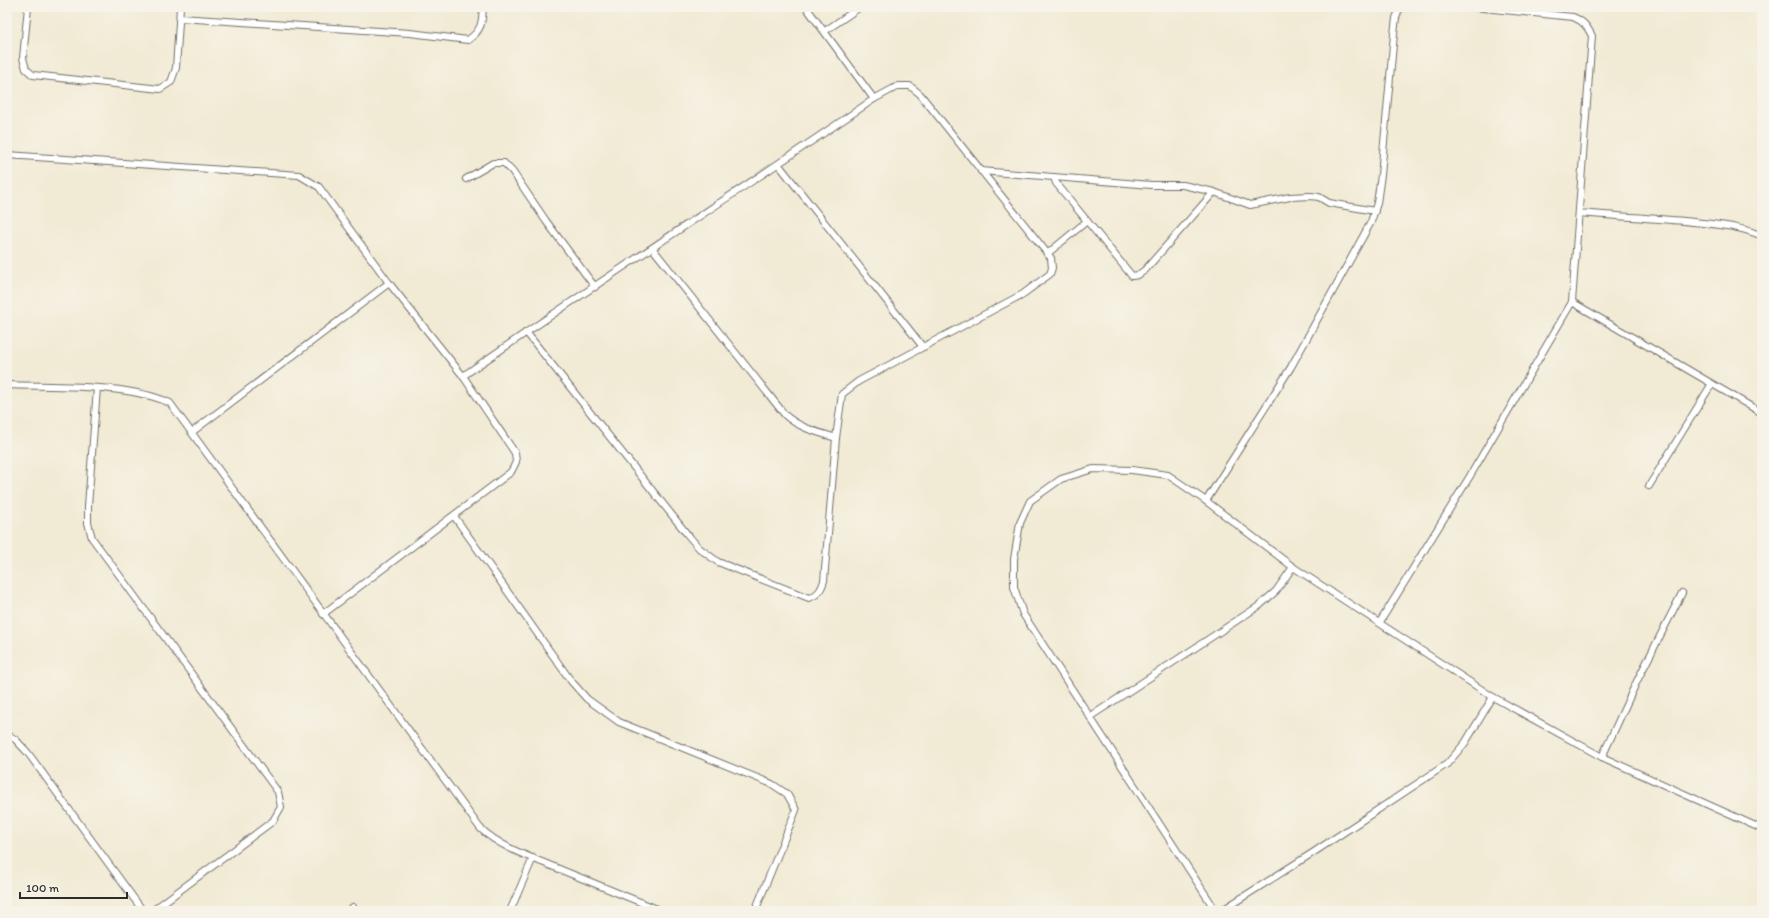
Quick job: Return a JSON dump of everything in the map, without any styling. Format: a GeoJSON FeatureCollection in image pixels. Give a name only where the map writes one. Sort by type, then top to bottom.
{"type":"FeatureCollection","features":[{"type":"Feature","properties":{"kind":"street"},"geometry":{"type":"LineString","coordinates":[[28,7],[23,58],[26,69],[33,75],[160,89],[171,82],[176,68],[180,7]]}},
{"type":"Feature","properties":{"kind":"street"},"geometry":{"type":"LineString","coordinates":[[180,18],[410,33],[468,40],[478,33],[481,25],[483,7]]}},
{"type":"Feature","properties":{"kind":"street"},"geometry":{"type":"LineString","coordinates":[[806,7],[874,99]]}},
{"type":"Feature","properties":{"kind":"street"},"geometry":{"type":"LineString","coordinates":[[824,31],[860,7]]}},
{"type":"Feature","properties":{"kind":"street"},"geometry":{"type":"LineString","coordinates":[[1206,500],[1290,367],[1371,222],[1375,211],[1381,175],[1396,18],[1400,7]]}},
{"type":"Feature","properties":{"kind":"street"},"geometry":{"type":"LineString","coordinates":[[1380,622],[1470,476],[1572,302],[1592,36],[1587,26],[1581,20],[1573,17],[1473,7]]}},
{"type":"Feature","properties":{"kind":"street"},"geometry":{"type":"LineString","coordinates":[[463,376],[526,332],[779,165],[874,99],[898,86],[910,86],[920,94],[1051,258],[1052,268],[1050,274],[1023,294],[859,381],[842,394],[836,438],[824,581],[816,596],[809,598],[718,562],[699,548],[686,534],[526,332]]}},
{"type":"Feature","properties":{"kind":"street"},"geometry":{"type":"LineString","coordinates":[[7,155],[299,175],[320,187],[389,284],[463,376],[515,453],[516,462],[511,472],[324,614]]}},
{"type":"Feature","properties":{"kind":"street"},"geometry":{"type":"LineString","coordinates":[[466,179],[494,163],[504,163],[512,171],[546,221],[595,287]]}},
{"type":"Feature","properties":{"kind":"street"},"geometry":{"type":"LineString","coordinates":[[779,165],[923,347]]}},
{"type":"Feature","properties":{"kind":"street"},"geometry":{"type":"LineString","coordinates":[[981,171],[1151,185],[1183,185],[1214,192],[1250,205],[1290,197],[1310,196],[1319,197],[1329,203],[1375,211]]}},
{"type":"Feature","properties":{"kind":"street"},"geometry":{"type":"LineString","coordinates":[[1054,177],[1056,183],[1125,270],[1132,276],[1138,276],[1214,192]]}},
{"type":"Feature","properties":{"kind":"street"},"geometry":{"type":"LineString","coordinates":[[1579,214],[1653,219],[1734,227],[1748,230],[1762,236]]}},
{"type":"Feature","properties":{"kind":"street"},"geometry":{"type":"LineString","coordinates":[[1047,254],[1087,221]]}},
{"type":"Feature","properties":{"kind":"street"},"geometry":{"type":"LineString","coordinates":[[653,249],[785,415],[801,427],[836,438]]}},
{"type":"Feature","properties":{"kind":"street"},"geometry":{"type":"LineString","coordinates":[[192,432],[389,284]]}},
{"type":"Feature","properties":{"kind":"street"},"geometry":{"type":"LineString","coordinates":[[1572,302],[1711,385],[1762,413]]}},
{"type":"Feature","properties":{"kind":"street"},"geometry":{"type":"LineString","coordinates":[[7,385],[98,388],[155,396],[170,403],[480,828],[488,836],[533,858],[662,911]]}},
{"type":"Feature","properties":{"kind":"street"},"geometry":{"type":"LineString","coordinates":[[1649,486],[1711,385]]}},
{"type":"Feature","properties":{"kind":"street"},"geometry":{"type":"LineString","coordinates":[[98,388],[88,506],[88,523],[92,538],[278,792],[281,807],[273,821],[152,911]]}},
{"type":"Feature","properties":{"kind":"street"},"geometry":{"type":"LineString","coordinates":[[1216,911],[1091,716],[1022,614],[1014,587],[1014,559],[1020,523],[1030,501],[1061,479],[1093,469],[1132,470],[1168,475],[1206,500],[1293,567],[1380,622],[1493,697],[1602,757],[1762,829]]}},
{"type":"Feature","properties":{"kind":"street"},"geometry":{"type":"LineString","coordinates":[[454,516],[571,681],[587,699],[619,722],[772,784],[787,794],[796,810],[755,911]]}},
{"type":"Feature","properties":{"kind":"street"},"geometry":{"type":"LineString","coordinates":[[1091,716],[1259,606],[1276,591],[1293,567]]}},
{"type":"Feature","properties":{"kind":"street"},"geometry":{"type":"LineString","coordinates":[[1602,757],[1637,681],[1682,592]]}},
{"type":"Feature","properties":{"kind":"street"},"geometry":{"type":"LineString","coordinates":[[1221,911],[1314,852],[1447,764],[1465,742],[1493,697]]}},
{"type":"Feature","properties":{"kind":"street"},"geometry":{"type":"LineString","coordinates":[[7,735],[15,739],[28,752],[143,911]]}},
{"type":"Feature","properties":{"kind":"street"},"geometry":{"type":"LineString","coordinates":[[510,911],[533,858]]}}]}
